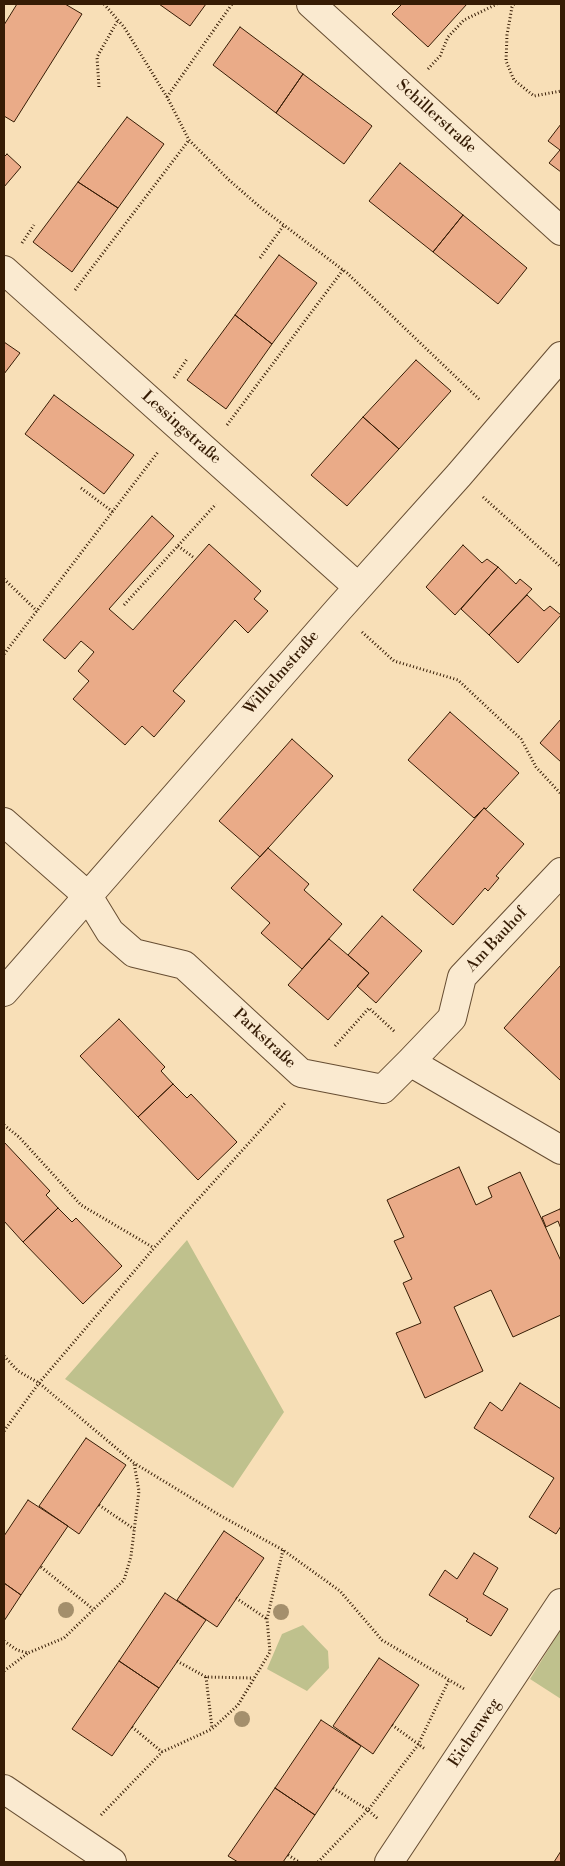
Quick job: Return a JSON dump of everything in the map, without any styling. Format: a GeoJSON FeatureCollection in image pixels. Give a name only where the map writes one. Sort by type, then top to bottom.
{"type":"FeatureCollection","features":[{"type":"Feature","properties":{"kind":"street","name":"Schillerstraße"},"geometry":{"type":"LineString","coordinates":[[311,4],[561,231]]}},
{"type":"Feature","properties":{"kind":"street","name":"Lessingstraße"},"geometry":{"type":"LineString","coordinates":[[4,270],[358,586]]}},
{"type":"Feature","properties":{"kind":"street","name":"Wilhelmstraße"},"geometry":{"type":"LineString","coordinates":[[4,992],[358,586],[459,475],[561,356]]}},
{"type":"Feature","properties":{"kind":"street","name":"Parkstraße"},"geometry":{"type":"LineString","coordinates":[[4,822],[88,896],[110,932],[134,953],[184,965],[301,1073],[383,1089],[414,1058]]}},
{"type":"Feature","properties":{"kind":"street","name":"Am Bauhof"},"geometry":{"type":"LineString","coordinates":[[414,1058],[452,1018],[462,977],[561,872]]}},
{"type":"Feature","properties":{"kind":"street"},"geometry":{"type":"LineString","coordinates":[[414,1058],[561,1150]]}},
{"type":"Feature","properties":{"kind":"street","name":"Eichenweg"},"geometry":{"type":"LineString","coordinates":[[396,1852],[561,1603]]}},
{"type":"Feature","properties":{"kind":"street"},"geometry":{"type":"LineString","coordinates":[[4,1789],[112,1862]]}},
{"type":"Feature","properties":{"kind":"path"},"geometry":{"type":"LineString","coordinates":[[104,4],[118,20],[167,97],[188,140],[229,180],[343,270],[432,353],[503,423]]}},
{"type":"Feature","properties":{"kind":"path"},"geometry":{"type":"LineString","coordinates":[[167,97],[232,4]]}},
{"type":"Feature","properties":{"kind":"path"},"geometry":{"type":"LineString","coordinates":[[409,93],[440,56],[448,37],[464,20],[497,4]]}},
{"type":"Feature","properties":{"kind":"path"},"geometry":{"type":"LineString","coordinates":[[514,4],[507,35],[506,61],[514,80],[534,96],[561,91]]}},
{"type":"Feature","properties":{"kind":"path"},"geometry":{"type":"LineString","coordinates":[[98,87],[97,57],[118,20]]}},
{"type":"Feature","properties":{"kind":"path"},"geometry":{"type":"LineString","coordinates":[[55,316],[188,140]]}},
{"type":"Feature","properties":{"kind":"path"},"geometry":{"type":"LineString","coordinates":[[260,258],[284,225]]}},
{"type":"Feature","properties":{"kind":"path"},"geometry":{"type":"LineString","coordinates":[[207,452],[343,270]]}},
{"type":"Feature","properties":{"kind":"path"},"geometry":{"type":"LineString","coordinates":[[4,654],[178,426]]}},
{"type":"Feature","properties":{"kind":"path"},"geometry":{"type":"LineString","coordinates":[[459,475],[561,567]]}},
{"type":"Feature","properties":{"kind":"path"},"geometry":{"type":"LineString","coordinates":[[124,605],[239,480]]}},
{"type":"Feature","properties":{"kind":"path"},"geometry":{"type":"LineString","coordinates":[[81,488],[113,512]]}},
{"type":"Feature","properties":{"kind":"path"},"geometry":{"type":"LineString","coordinates":[[178,546],[192,557]]}},
{"type":"Feature","properties":{"kind":"path"},"geometry":{"type":"LineString","coordinates":[[4,579],[37,611]]}},
{"type":"Feature","properties":{"kind":"path"},"geometry":{"type":"LineString","coordinates":[[338,610],[394,661],[458,680],[521,739],[536,766],[561,794]]}},
{"type":"Feature","properties":{"kind":"path"},"geometry":{"type":"LineString","coordinates":[[4,1431],[39,1384],[154,1248],[369,1008],[414,1058]]}},
{"type":"Feature","properties":{"kind":"path"},"geometry":{"type":"LineString","coordinates":[[4,1125],[20,1137],[81,1205],[154,1248]]}},
{"type":"Feature","properties":{"kind":"path"},"geometry":{"type":"LineString","coordinates":[[4,1356],[18,1371],[39,1384],[134,1463],[221,1516],[283,1550],[340,1591],[382,1640],[493,1707]]}},
{"type":"Feature","properties":{"kind":"path"},"geometry":{"type":"LineString","coordinates":[[4,1671],[28,1653],[64,1638],[124,1580],[131,1556],[139,1491],[134,1463]]}},
{"type":"Feature","properties":{"kind":"path"},"geometry":{"type":"LineString","coordinates":[[99,1505],[134,1530]]}},
{"type":"Feature","properties":{"kind":"path"},"geometry":{"type":"LineString","coordinates":[[78,1839],[162,1752],[212,1729],[238,1704],[270,1652],[267,1619],[283,1550]]}},
{"type":"Feature","properties":{"kind":"path"},"geometry":{"type":"LineString","coordinates":[[41,1567],[93,1608]]}},
{"type":"Feature","properties":{"kind":"path"},"geometry":{"type":"LineString","coordinates":[[236,1598],[267,1619]]}},
{"type":"Feature","properties":{"kind":"path"},"geometry":{"type":"LineString","coordinates":[[4,1641],[17,1650],[28,1653]]}},
{"type":"Feature","properties":{"kind":"path"},"geometry":{"type":"LineString","coordinates":[[177,1661],[206,1677],[253,1678]]}},
{"type":"Feature","properties":{"kind":"path"},"geometry":{"type":"LineString","coordinates":[[206,1677],[212,1729]]}},
{"type":"Feature","properties":{"kind":"path"},"geometry":{"type":"LineString","coordinates":[[318,1862],[368,1810],[418,1745],[449,1680]]}},
{"type":"Feature","properties":{"kind":"path"},"geometry":{"type":"LineString","coordinates":[[392,1725],[452,1768]]}},
{"type":"Feature","properties":{"kind":"path"},"geometry":{"type":"LineString","coordinates":[[132,1727],[162,1752]]}},
{"type":"Feature","properties":{"kind":"path"},"geometry":{"type":"LineString","coordinates":[[333,1788],[368,1810],[396,1852]]}},
{"type":"Feature","properties":{"kind":"path"},"geometry":{"type":"LineString","coordinates":[[288,1855],[299,1862]]}},
{"type":"Feature","properties":{"kind":"green space"},"geometry":{"type":"Polygon","coordinates":[[[187,1240],[284,1412],[233,1488],[65,1379],[187,1240]]]}},
{"type":"Feature","properties":{"kind":"green space"},"geometry":{"type":"Polygon","coordinates":[[[303,1625],[328,1651],[329,1668],[307,1691],[267,1669],[282,1634],[303,1625]]]}},
{"type":"Feature","properties":{"kind":"green space"},"geometry":{"type":"Polygon","coordinates":[[[561,1629],[561,1699],[530,1679],[561,1629]]]}},
{"type":"Feature","properties":{"kind":"building"},"geometry":{"type":"Polygon","coordinates":[[[17,4],[65,4],[82,14],[14,122],[4,116],[4,25],[17,4]]]}},
{"type":"Feature","properties":{"kind":"building"},"geometry":{"type":"Polygon","coordinates":[[[159,4],[206,4],[190,26],[159,4]]]}},
{"type":"Feature","properties":{"kind":"building"},"geometry":{"type":"Polygon","coordinates":[[[402,4],[467,4],[428,47],[392,14],[402,4]]]}},
{"type":"Feature","properties":{"kind":"building"},"geometry":{"type":"Polygon","coordinates":[[[240,27],[303,74],[276,113],[213,65],[240,27]]]}},
{"type":"Feature","properties":{"kind":"building"},"geometry":{"type":"Polygon","coordinates":[[[303,74],[372,126],[344,164],[276,113],[303,74]]]}},
{"type":"Feature","properties":{"kind":"building"},"geometry":{"type":"Polygon","coordinates":[[[127,117],[164,144],[118,208],[78,182],[127,117]]]}},
{"type":"Feature","properties":{"kind":"building"},"geometry":{"type":"Polygon","coordinates":[[[561,124],[561,172],[549,163],[560,150],[548,141],[561,124]]]}},
{"type":"Feature","properties":{"kind":"building"},"geometry":{"type":"Polygon","coordinates":[[[7,154],[21,167],[4,187],[4,157],[7,154]]]}},
{"type":"Feature","properties":{"kind":"building"},"geometry":{"type":"Polygon","coordinates":[[[400,163],[463,215],[433,252],[369,201],[400,163]]]}},
{"type":"Feature","properties":{"kind":"building"},"geometry":{"type":"Polygon","coordinates":[[[78,182],[118,208],[72,272],[33,242],[78,182]]]}},
{"type":"Feature","properties":{"kind":"building"},"geometry":{"type":"Polygon","coordinates":[[[463,215],[527,268],[498,304],[433,252],[463,215]]]}},
{"type":"Feature","properties":{"kind":"building"},"geometry":{"type":"Polygon","coordinates":[[[279,255],[317,283],[272,344],[235,315],[279,255]]]}},
{"type":"Feature","properties":{"kind":"building"},"geometry":{"type":"Polygon","coordinates":[[[235,315],[272,344],[226,409],[187,380],[235,315]]]}},
{"type":"Feature","properties":{"kind":"building"},"geometry":{"type":"Polygon","coordinates":[[[4,342],[20,353],[4,374],[4,342]]]}},
{"type":"Feature","properties":{"kind":"building"},"geometry":{"type":"Polygon","coordinates":[[[416,360],[451,391],[399,449],[363,417],[416,360]]]}},
{"type":"Feature","properties":{"kind":"building"},"geometry":{"type":"Polygon","coordinates":[[[54,395],[134,455],[104,494],[25,434],[54,395]]]}},
{"type":"Feature","properties":{"kind":"building"},"geometry":{"type":"Polygon","coordinates":[[[363,417],[399,449],[347,506],[311,475],[363,417]]]}},
{"type":"Feature","properties":{"kind":"building"},"geometry":{"type":"Polygon","coordinates":[[[152,516],[174,536],[109,609],[133,630],[209,544],[261,591],[254,599],[268,611],[248,633],[235,620],[173,691],[185,701],[154,737],[142,726],[125,745],[73,699],[89,681],[78,671],[94,652],[81,641],[65,659],[43,640],[152,516]]]}},
{"type":"Feature","properties":{"kind":"building"},"geometry":{"type":"Polygon","coordinates":[[[463,545],[482,563],[487,559],[498,567],[455,615],[426,587],[463,545]]]}},
{"type":"Feature","properties":{"kind":"building"},"geometry":{"type":"Polygon","coordinates":[[[498,567],[516,584],[520,579],[532,589],[489,635],[461,609],[498,567]]]}},
{"type":"Feature","properties":{"kind":"building"},"geometry":{"type":"Polygon","coordinates":[[[527,595],[544,611],[550,606],[561,615],[518,663],[489,635],[527,595]]]}},
{"type":"Feature","properties":{"kind":"building"},"geometry":{"type":"Polygon","coordinates":[[[450,712],[519,773],[486,809],[484,808],[474,818],[408,760],[450,712]]]}},
{"type":"Feature","properties":{"kind":"building"},"geometry":{"type":"Polygon","coordinates":[[[561,719],[561,762],[540,743],[561,719]]]}},
{"type":"Feature","properties":{"kind":"building"},"geometry":{"type":"Polygon","coordinates":[[[292,739],[333,776],[260,857],[219,821],[292,739]]]}},
{"type":"Feature","properties":{"kind":"building"},"geometry":{"type":"Polygon","coordinates":[[[484,808],[524,844],[496,876],[499,878],[488,891],[485,888],[453,925],[413,890],[484,808]]]}},
{"type":"Feature","properties":{"kind":"building"},"geometry":{"type":"Polygon","coordinates":[[[268,848],[309,884],[304,890],[342,924],[302,969],[261,933],[270,923],[231,888],[268,848]]]}},
{"type":"Feature","properties":{"kind":"building"},"geometry":{"type":"Polygon","coordinates":[[[382,916],[422,951],[376,1003],[357,986],[369,973],[348,955],[382,916]]]}},
{"type":"Feature","properties":{"kind":"building"},"geometry":{"type":"Polygon","coordinates":[[[329,939],[369,973],[328,1020],[288,985],[329,939]]]}},
{"type":"Feature","properties":{"kind":"building"},"geometry":{"type":"Polygon","coordinates":[[[561,965],[561,1078],[560,1080],[504,1028],[561,965]]]}},
{"type":"Feature","properties":{"kind":"building"},"geometry":{"type":"Polygon","coordinates":[[[119,1019],[165,1067],[161,1071],[173,1084],[138,1117],[80,1056],[119,1019]]]}},
{"type":"Feature","properties":{"kind":"building"},"geometry":{"type":"Polygon","coordinates":[[[173,1084],[187,1098],[191,1094],[237,1142],[198,1180],[138,1117],[173,1084]]]}},
{"type":"Feature","properties":{"kind":"building"},"geometry":{"type":"Polygon","coordinates":[[[4,1142],[50,1191],[46,1195],[58,1208],[23,1242],[4,1221],[4,1142]]]}},
{"type":"Feature","properties":{"kind":"building"},"geometry":{"type":"Polygon","coordinates":[[[459,1167],[476,1205],[492,1197],[488,1187],[520,1172],[561,1261],[561,1315],[513,1337],[491,1290],[454,1307],[483,1371],[425,1398],[396,1333],[421,1323],[403,1283],[412,1279],[394,1241],[404,1237],[387,1200],[459,1167]]]}},
{"type":"Feature","properties":{"kind":"building"},"geometry":{"type":"Polygon","coordinates":[[[58,1208],[72,1222],[76,1218],[122,1266],[83,1304],[23,1242],[58,1208]]]}},
{"type":"Feature","properties":{"kind":"building"},"geometry":{"type":"Polygon","coordinates":[[[560,1209],[561,1229],[558,1221],[546,1227],[542,1217],[560,1209]]]}},
{"type":"Feature","properties":{"kind":"building"},"geometry":{"type":"Polygon","coordinates":[[[520,1383],[561,1409],[561,1526],[556,1534],[529,1517],[554,1478],[474,1428],[490,1402],[502,1411],[520,1383]]]}},
{"type":"Feature","properties":{"kind":"building"},"geometry":{"type":"Polygon","coordinates":[[[86,1438],[126,1465],[79,1534],[39,1506],[86,1438]]]}},
{"type":"Feature","properties":{"kind":"building"},"geometry":{"type":"Polygon","coordinates":[[[28,1500],[68,1526],[21,1595],[4,1583],[4,1536],[28,1500]]]}},
{"type":"Feature","properties":{"kind":"building"},"geometry":{"type":"Polygon","coordinates":[[[224,1531],[264,1558],[217,1627],[177,1600],[224,1531]]]}},
{"type":"Feature","properties":{"kind":"building"},"geometry":{"type":"Polygon","coordinates":[[[474,1553],[498,1568],[483,1594],[508,1609],[491,1636],[429,1595],[445,1570],[457,1579],[474,1553]]]}},
{"type":"Feature","properties":{"kind":"building"},"geometry":{"type":"Polygon","coordinates":[[[4,1583],[21,1595],[4,1621],[4,1583]]]}},
{"type":"Feature","properties":{"kind":"building"},"geometry":{"type":"Polygon","coordinates":[[[165,1593],[206,1620],[159,1688],[119,1661],[165,1593]]]}},
{"type":"Feature","properties":{"kind":"building"},"geometry":{"type":"Polygon","coordinates":[[[379,1658],[419,1685],[373,1754],[333,1726],[379,1658]]]}},
{"type":"Feature","properties":{"kind":"building"},"geometry":{"type":"Polygon","coordinates":[[[119,1661],[159,1688],[112,1756],[72,1729],[119,1661]]]}},
{"type":"Feature","properties":{"kind":"building"},"geometry":{"type":"Polygon","coordinates":[[[321,1720],[361,1746],[315,1815],[275,1788],[321,1720]]]}},
{"type":"Feature","properties":{"kind":"building"},"geometry":{"type":"Polygon","coordinates":[[[275,1788],[315,1815],[283,1862],[238,1862],[228,1856],[275,1788]]]}},
{"type":"Feature","properties":{"kind":"building"},"geometry":{"type":"Polygon","coordinates":[[[561,1851],[561,1862],[554,1862],[561,1851]]]}}]}
